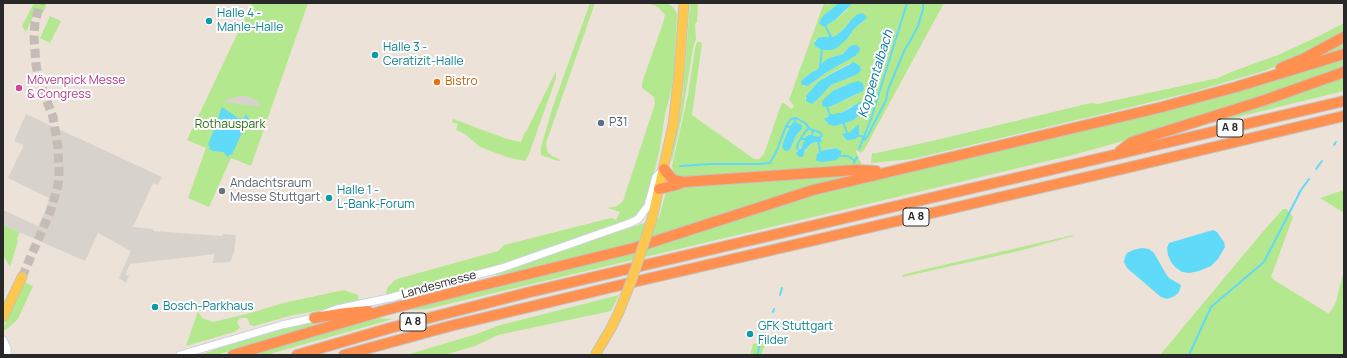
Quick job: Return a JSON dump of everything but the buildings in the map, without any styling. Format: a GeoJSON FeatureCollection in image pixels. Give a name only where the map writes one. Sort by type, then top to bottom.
{"type":"FeatureCollection","features":[{"type":"Feature","properties":{"kind":"highway"},"geometry":{"type":"LineString","coordinates":[[1260,80],[1278,68],[1304,58],[1344,38]]}},
{"type":"Feature","properties":{"kind":"highway","name":"A 8"},"geometry":{"type":"LineString","coordinates":[[382,311],[634,248],[792,197],[888,172],[1146,111],[1260,80],[1344,54]]}},
{"type":"Feature","properties":{"kind":"highway","name":"A 8"},"geometry":{"type":"LineString","coordinates":[[1117,154],[1132,142],[1265,100],[1344,72]]}},
{"type":"Feature","properties":{"kind":"highway","name":"A 8"},"geometry":{"type":"LineString","coordinates":[[297,355],[397,326],[530,292],[1344,101]]}},
{"type":"Feature","properties":{"kind":"highway","name":"A 8"},"geometry":{"type":"LineString","coordinates":[[344,355],[458,324],[625,284],[1344,116]]}},
{"type":"Feature","properties":{"kind":"highway"},"geometry":{"type":"LineString","coordinates":[[664,169],[673,180],[683,182],[856,170],[888,172]]}},
{"type":"Feature","properties":{"kind":"highway"},"geometry":{"type":"LineString","coordinates":[[659,189],[676,186],[683,182]]}},
{"type":"Feature","properties":{"kind":"highway"},"geometry":{"type":"LineString","coordinates":[[314,318],[346,313],[382,311]]}},
{"type":"Feature","properties":{"kind":"highway"},"geometry":{"type":"LineString","coordinates":[[233,355],[382,311]]}},
{"type":"Feature","properties":{"kind":"main road"},"geometry":{"type":"LineString","coordinates":[[595,355],[619,312],[652,219],[673,125],[679,74],[684,3]]}},
{"type":"Feature","properties":{"kind":"main road"},"geometry":{"type":"LineString","coordinates":[[3,317],[22,277]]}},
{"type":"Feature","properties":{"kind":"street","name":"Landesmesse"},"geometry":{"type":"LineString","coordinates":[[180,355],[282,325],[314,318],[337,309],[389,298],[502,268],[638,220],[648,206],[656,177],[664,169]]}},
{"type":"Feature","properties":{"kind":"street"},"geometry":{"type":"LineString","coordinates":[[3,340],[10,354]]}},
{"type":"Feature","properties":{"kind":"green space"},"geometry":{"type":"Polygon","coordinates":[[[34,3],[40,5],[41,3],[47,3],[43,13],[36,10],[26,32],[22,26],[34,3]]]}},
{"type":"Feature","properties":{"kind":"green space","name":"Rothauspark"},"geometry":{"type":"Polygon","coordinates":[[[252,3],[308,3],[251,166],[231,158],[209,207],[188,198],[206,148],[187,140],[252,3]]]}},
{"type":"Feature","properties":{"kind":"green space"},"geometry":{"type":"Polygon","coordinates":[[[590,3],[595,3],[546,143],[547,151],[552,156],[561,160],[558,161],[541,155],[541,147],[553,106],[590,3]]]}},
{"type":"Feature","properties":{"kind":"green space"},"geometry":{"type":"Polygon","coordinates":[[[647,3],[666,3],[673,7],[677,14],[674,72],[671,92],[665,114],[660,148],[647,203],[635,219],[499,266],[386,296],[388,287],[397,279],[498,251],[504,245],[611,218],[616,220],[620,212],[608,208],[617,206],[623,201],[655,104],[654,97],[642,88],[642,83],[665,15],[658,7],[647,3]]]}},
{"type":"Feature","properties":{"kind":"green space"},"geometry":{"type":"Polygon","coordinates":[[[690,3],[698,3],[697,22],[695,24],[696,39],[693,48],[682,116],[671,161],[683,93],[690,3]]]}},
{"type":"Feature","properties":{"kind":"green space"},"geometry":{"type":"Polygon","coordinates":[[[824,3],[827,3],[828,5],[831,3],[839,3],[825,14],[825,26],[845,12],[851,3],[944,3],[864,150],[861,153],[856,150],[862,165],[692,178],[679,177],[674,173],[672,166],[688,95],[697,42],[702,43],[692,115],[754,159],[759,159],[764,154],[782,102],[792,109],[794,106],[789,100],[824,3]],[[850,21],[844,29],[835,36],[815,40],[815,46],[847,39],[854,29],[864,21],[850,21]],[[849,47],[843,54],[832,57],[823,62],[817,70],[813,71],[802,80],[804,86],[810,85],[827,72],[849,59],[849,47]],[[850,63],[825,77],[814,87],[805,99],[815,102],[831,85],[850,78],[850,63]],[[846,85],[834,90],[832,106],[858,94],[846,85]],[[851,106],[843,112],[825,117],[835,126],[854,120],[865,109],[851,106]],[[792,123],[782,147],[790,149],[797,134],[802,129],[792,123]],[[812,135],[797,151],[799,157],[803,157],[808,147],[815,142],[818,143],[822,138],[812,135]],[[832,148],[817,154],[841,151],[836,148],[832,148]]]}},
{"type":"Feature","properties":{"kind":"green space"},"geometry":{"type":"Polygon","coordinates":[[[50,16],[61,21],[50,43],[40,38],[50,16]]]}},
{"type":"Feature","properties":{"kind":"green space"},"geometry":{"type":"Polygon","coordinates":[[[1344,23],[1344,33],[1295,59],[1264,71],[1192,92],[912,159],[871,163],[872,153],[932,141],[1091,103],[1098,104],[1218,78],[1278,55],[1344,23]]]}},
{"type":"Feature","properties":{"kind":"green space"},"geometry":{"type":"Polygon","coordinates":[[[1344,41],[1344,50],[1308,62],[1344,41]]]}},
{"type":"Feature","properties":{"kind":"green space"},"geometry":{"type":"Polygon","coordinates":[[[1344,60],[1344,68],[1159,131],[1073,155],[427,309],[413,310],[406,308],[632,253],[671,242],[763,210],[841,187],[1221,96],[1344,60]]]}},
{"type":"Feature","properties":{"kind":"green space"},"geometry":{"type":"Polygon","coordinates":[[[556,71],[556,78],[529,154],[525,161],[510,158],[480,147],[465,134],[456,130],[458,124],[452,122],[453,119],[507,139],[521,142],[556,71]]]}},
{"type":"Feature","properties":{"kind":"green space"},"geometry":{"type":"Polygon","coordinates":[[[1344,77],[1344,91],[1217,122],[1216,121],[1344,77]]]}},
{"type":"Feature","properties":{"kind":"green space"},"geometry":{"type":"Polygon","coordinates":[[[851,175],[666,235],[537,268],[496,275],[495,273],[659,218],[665,195],[672,188],[851,175]]]}},
{"type":"Feature","properties":{"kind":"green space"},"geometry":{"type":"Polygon","coordinates":[[[1344,190],[1344,213],[1320,198],[1344,190]]]}},
{"type":"Feature","properties":{"kind":"green space"},"geometry":{"type":"Polygon","coordinates":[[[1283,209],[1287,209],[1293,217],[1271,277],[1329,314],[1336,302],[1344,270],[1344,355],[1160,355],[1260,235],[1283,209]]]}},
{"type":"Feature","properties":{"kind":"green space"},"geometry":{"type":"Polygon","coordinates":[[[3,225],[20,232],[10,267],[3,255],[3,225]]]}},
{"type":"Feature","properties":{"kind":"green space"},"geometry":{"type":"Polygon","coordinates":[[[1073,235],[1019,251],[902,277],[902,275],[918,271],[1073,235]]]}},
{"type":"Feature","properties":{"kind":"green space"},"geometry":{"type":"Polygon","coordinates":[[[24,282],[33,286],[18,319],[6,330],[3,329],[24,282]]]}},
{"type":"Feature","properties":{"kind":"green space"},"geometry":{"type":"Polygon","coordinates":[[[344,290],[358,295],[359,303],[289,316],[254,326],[250,325],[247,318],[240,318],[237,322],[240,328],[234,332],[186,346],[198,311],[202,318],[213,322],[251,313],[283,303],[344,290]]]}},
{"type":"Feature","properties":{"kind":"green space"},"geometry":{"type":"Polygon","coordinates":[[[619,295],[611,311],[498,335],[475,346],[444,355],[406,355],[477,334],[497,326],[619,295]]]}},
{"type":"Feature","properties":{"kind":"green space"},"geometry":{"type":"Polygon","coordinates":[[[351,316],[216,355],[201,355],[299,324],[351,316]]]}},
{"type":"Feature","properties":{"kind":"green space"},"geometry":{"type":"Polygon","coordinates":[[[376,318],[393,319],[266,355],[248,355],[376,318]]]}},
{"type":"Feature","properties":{"kind":"green space"},"geometry":{"type":"Polygon","coordinates":[[[767,340],[761,355],[750,355],[753,344],[767,340]]]}},
{"type":"Feature","properties":{"kind":"shaded area"},"geometry":{"type":"Polygon","coordinates":[[[246,96],[256,100],[261,107],[225,102],[225,100],[246,96]]]}},
{"type":"Feature","properties":{"kind":"shaded area"},"geometry":{"type":"Polygon","coordinates":[[[26,114],[162,177],[158,185],[153,183],[133,227],[153,229],[153,231],[223,236],[223,234],[236,235],[234,252],[230,262],[212,263],[215,254],[130,264],[125,275],[129,275],[126,283],[119,278],[131,251],[98,233],[85,261],[3,225],[3,210],[38,226],[45,212],[49,198],[8,178],[24,145],[14,141],[26,114]]]}},
{"type":"Feature","properties":{"kind":"water"},"geometry":{"type":"Polygon","coordinates":[[[839,3],[851,3],[851,5],[835,20],[825,26],[822,26],[819,23],[821,19],[839,3]]]}},
{"type":"Feature","properties":{"kind":"water"},"geometry":{"type":"Polygon","coordinates":[[[862,13],[867,18],[854,29],[847,39],[838,47],[832,50],[825,50],[815,46],[814,43],[818,38],[835,36],[844,29],[856,15],[862,13]]]}},
{"type":"Feature","properties":{"kind":"water"},"geometry":{"type":"Polygon","coordinates":[[[853,45],[857,45],[860,48],[859,52],[855,56],[827,72],[808,86],[802,85],[802,80],[813,71],[817,70],[823,62],[829,58],[843,54],[853,45]]]}},
{"type":"Feature","properties":{"kind":"water"},"geometry":{"type":"Polygon","coordinates":[[[854,62],[860,66],[861,70],[858,74],[831,85],[812,104],[806,101],[806,96],[818,82],[854,62]]]}},
{"type":"Feature","properties":{"kind":"water"},"geometry":{"type":"Polygon","coordinates":[[[859,81],[863,84],[863,91],[832,106],[822,106],[822,101],[834,90],[859,81]]]}},
{"type":"Feature","properties":{"kind":"water"},"geometry":{"type":"Polygon","coordinates":[[[860,102],[864,103],[866,106],[865,109],[854,120],[835,126],[830,125],[824,119],[830,115],[843,112],[860,102]]]}},
{"type":"Feature","properties":{"kind":"water"},"geometry":{"type":"Polygon","coordinates":[[[222,107],[238,118],[244,119],[245,115],[249,117],[232,155],[230,154],[228,157],[223,152],[209,149],[210,146],[208,145],[222,107]]]}},
{"type":"Feature","properties":{"kind":"water"},"geometry":{"type":"Polygon","coordinates":[[[795,122],[802,125],[802,129],[797,134],[790,149],[787,151],[784,150],[782,147],[785,137],[792,123],[795,122]]]}},
{"type":"Feature","properties":{"kind":"water"},"geometry":{"type":"Polygon","coordinates":[[[859,125],[859,134],[856,139],[847,140],[843,136],[842,134],[849,133],[859,125]]]}},
{"type":"Feature","properties":{"kind":"water"},"geometry":{"type":"Polygon","coordinates":[[[809,135],[820,137],[822,141],[811,144],[805,150],[803,157],[799,157],[796,153],[801,148],[806,137],[809,135]]]}},
{"type":"Feature","properties":{"kind":"water"},"geometry":{"type":"Polygon","coordinates":[[[836,148],[841,151],[841,153],[836,160],[823,162],[816,160],[817,154],[824,150],[836,148]]]}},
{"type":"Feature","properties":{"kind":"water"},"geometry":{"type":"Polygon","coordinates":[[[1213,230],[1217,232],[1224,242],[1225,247],[1218,259],[1211,266],[1189,273],[1182,272],[1175,267],[1168,255],[1167,248],[1169,243],[1213,230]]]}},
{"type":"Feature","properties":{"kind":"water"},"geometry":{"type":"Polygon","coordinates":[[[1142,248],[1149,249],[1154,253],[1169,278],[1181,285],[1179,292],[1175,296],[1167,299],[1161,297],[1127,268],[1124,262],[1127,253],[1142,248]]]}},
{"type":"Feature","properties":{"kind":"waterway","name":"Koppentalbach"},"geometry":{"type":"LineString","coordinates":[[859,149],[871,119],[907,3]]}},
{"type":"Feature","properties":{"kind":"waterway"},"geometry":{"type":"LineString","coordinates":[[864,140],[886,100],[888,90],[905,49],[918,26],[923,9],[923,3]]}},
{"type":"Feature","properties":{"kind":"waterway"},"geometry":{"type":"LineString","coordinates":[[825,25],[831,37],[830,39]]}},
{"type":"Feature","properties":{"kind":"waterway"},"geometry":{"type":"LineString","coordinates":[[820,66],[822,49]]}},
{"type":"Feature","properties":{"kind":"waterway"},"geometry":{"type":"LineString","coordinates":[[828,105],[827,107],[831,115]]}},
{"type":"Feature","properties":{"kind":"waterway"},"geometry":{"type":"LineString","coordinates":[[680,166],[770,163],[777,150],[786,126],[791,119],[796,118],[805,123],[810,129],[819,132],[822,135],[818,141],[821,154]]}},
{"type":"Feature","properties":{"kind":"waterway"},"geometry":{"type":"LineString","coordinates":[[843,122],[847,133],[849,134]]}},
{"type":"Feature","properties":{"kind":"waterway"},"geometry":{"type":"LineString","coordinates":[[786,126],[790,127]]}},
{"type":"Feature","properties":{"kind":"waterway"},"geometry":{"type":"LineString","coordinates":[[799,150],[797,148],[798,143],[809,128]]}},
{"type":"Feature","properties":{"kind":"waterway"},"geometry":{"type":"LineString","coordinates":[[812,135],[813,130]]}},
{"type":"Feature","properties":{"kind":"waterway","name":"Koppentalbach"},"geometry":{"type":"LineString","coordinates":[[855,136],[862,136],[863,139]]}},
{"type":"Feature","properties":{"kind":"waterway"},"geometry":{"type":"LineString","coordinates":[[839,156],[848,156],[855,161]]}},
{"type":"Feature","properties":{"kind":"waterway","name":"Koppentalbach"},"geometry":{"type":"LineString","coordinates":[[854,163],[857,157]]}},
{"type":"Feature","properties":{"kind":"waterway"},"geometry":{"type":"LineString","coordinates":[[1316,169],[1322,161]]}},
{"type":"Feature","properties":{"kind":"waterway"},"geometry":{"type":"LineString","coordinates":[[1189,355],[1211,307],[1264,262],[1301,190],[1309,179]]}},
{"type":"Feature","properties":{"kind":"waterway","name":"Koppentalbach"},"geometry":{"type":"LineString","coordinates":[[780,295],[782,288]]}},
{"type":"Feature","properties":{"kind":"waterway","name":"Koppentalbach"},"geometry":{"type":"LineString","coordinates":[[767,326],[769,321]]}},
{"type":"Feature","properties":{"kind":"waterway","name":"Koppentalbach"},"geometry":{"type":"LineString","coordinates":[[757,355],[760,344]]}},
{"type":"Feature","properties":{"kind":"tunnel"},"geometry":{"type":"LineString","coordinates":[[22,277],[51,210],[58,185],[59,173],[58,148],[53,117],[40,83],[36,65],[34,37],[35,22],[40,3]]}},
{"type":"Feature","properties":{"kind":"place","name":"Halle 4 - Mahle-Halle"},"geometry":{"type":"Point","coordinates":[209,21]}},
{"type":"Feature","properties":{"kind":"place","name":"Halle 3 - Ceratizit-Halle"},"geometry":{"type":"Point","coordinates":[375,55]}},
{"type":"Feature","properties":{"kind":"place","name":"Bistro"},"geometry":{"type":"Point","coordinates":[437,82]}},
{"type":"Feature","properties":{"kind":"place","name":"Mövenpick Messe & Congress"},"geometry":{"type":"Point","coordinates":[19,88]}},
{"type":"Feature","properties":{"kind":"place","name":"P31"},"geometry":{"type":"Point","coordinates":[601,123]}},
{"type":"Feature","properties":{"kind":"place","name":"Andachtsraum Messe Stuttgart"},"geometry":{"type":"Point","coordinates":[222,191]}},
{"type":"Feature","properties":{"kind":"place","name":"Halle 1 - L-Bank-Forum"},"geometry":{"type":"Point","coordinates":[329,198]}},
{"type":"Feature","properties":{"kind":"place","name":"Bosch-Parkhaus"},"geometry":{"type":"Point","coordinates":[155,307]}},
{"type":"Feature","properties":{"kind":"place","name":"GFK Stuttgart Filder"},"geometry":{"type":"Point","coordinates":[750,334]}}]}
